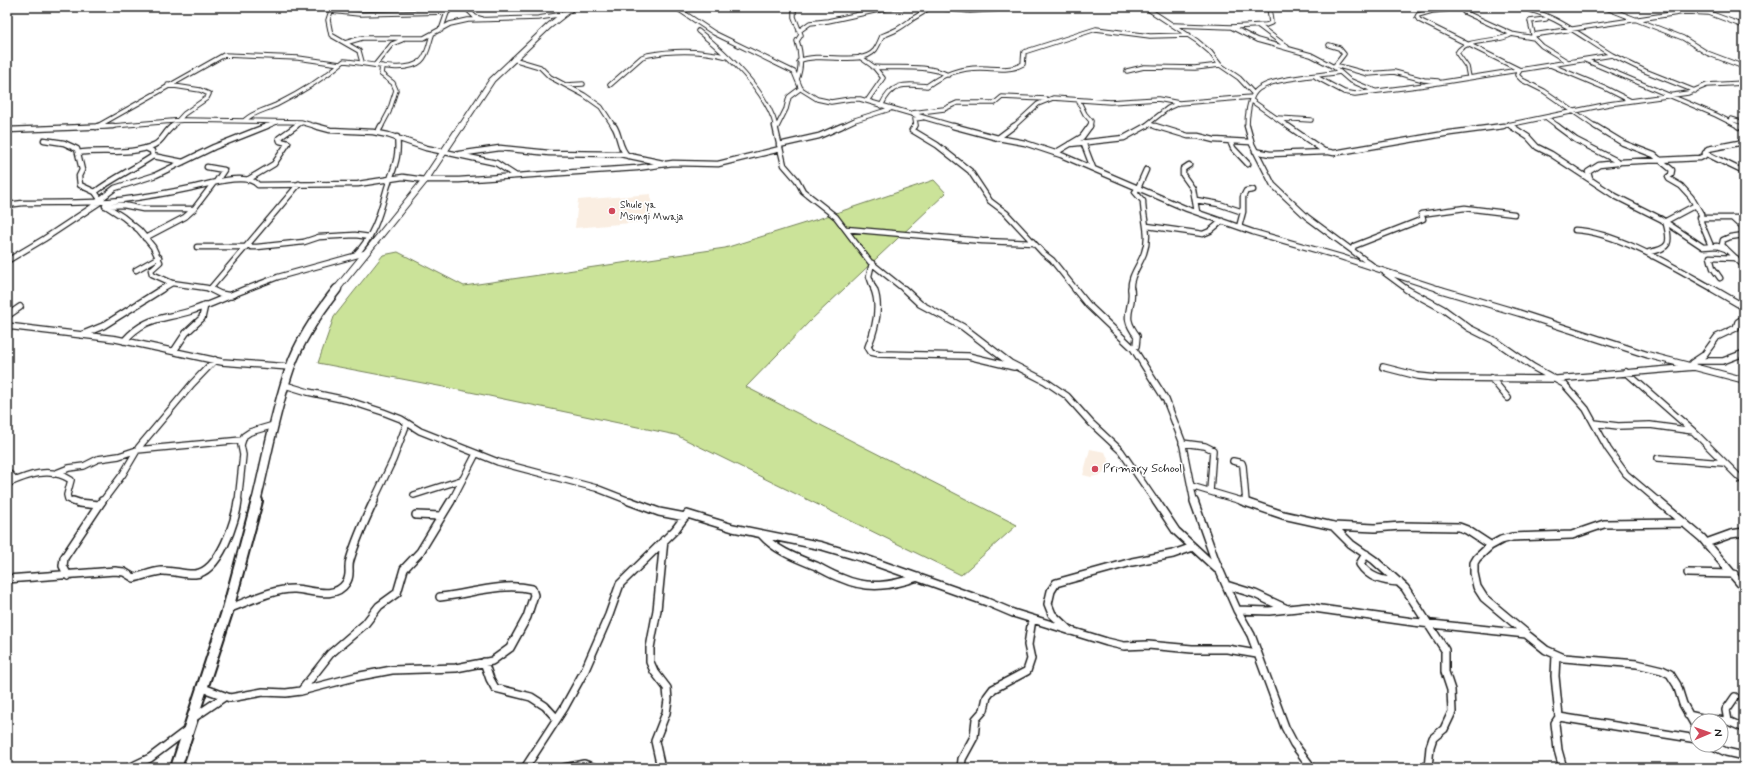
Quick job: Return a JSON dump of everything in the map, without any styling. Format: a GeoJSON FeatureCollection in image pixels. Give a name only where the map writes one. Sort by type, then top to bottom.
{"type":"FeatureCollection","features":[{"type":"Feature","properties":{"kind":"main road"},"geometry":{"type":"LineString","coordinates":[[176,768],[228,609],[252,521],[274,425],[290,367],[306,331],[365,253],[425,180],[492,80],[513,59],[573,7]]}},
{"type":"Feature","properties":{"kind":"street"},"geometry":{"type":"LineString","coordinates":[[324,7],[331,11],[359,14],[448,12]]}},
{"type":"Feature","properties":{"kind":"street"},"geometry":{"type":"LineString","coordinates":[[441,30],[441,23],[448,12],[449,7]]}},
{"type":"Feature","properties":{"kind":"street"},"geometry":{"type":"LineString","coordinates":[[465,7],[475,17],[485,19]]}},
{"type":"Feature","properties":{"kind":"street"},"geometry":{"type":"LineString","coordinates":[[675,7],[714,33],[794,72],[798,78],[801,88],[808,94],[824,102],[834,103],[851,98],[867,101],[998,138],[1025,143],[1055,153],[1197,212],[1239,227],[1417,283],[1519,313],[1620,346],[1744,380]]}},
{"type":"Feature","properties":{"kind":"street"},"geometry":{"type":"LineString","coordinates":[[794,7],[794,17],[801,35],[797,41],[801,51],[799,61],[800,71],[798,78]]}},
{"type":"Feature","properties":{"kind":"street"},"geometry":{"type":"LineString","coordinates":[[799,61],[806,57],[860,57],[874,52],[882,36],[901,29],[912,19],[920,16],[927,9],[925,7]]}},
{"type":"Feature","properties":{"kind":"street"},"geometry":{"type":"LineString","coordinates":[[799,31],[810,23],[828,21],[889,8],[925,7],[966,11],[1034,7]]}},
{"type":"Feature","properties":{"kind":"street"},"geometry":{"type":"LineString","coordinates":[[1144,7],[1189,35],[1210,52],[1220,65],[1239,78],[1253,97],[1277,118],[1327,152]]}},
{"type":"Feature","properties":{"kind":"street"},"geometry":{"type":"LineString","coordinates":[[1173,25],[1231,27],[1259,26],[1271,23],[1269,7]]}},
{"type":"Feature","properties":{"kind":"street"},"geometry":{"type":"LineString","coordinates":[[1470,7],[1432,11],[1418,15],[1417,17],[1419,20],[1520,70]]}},
{"type":"Feature","properties":{"kind":"street"},"geometry":{"type":"LineString","coordinates":[[1515,7],[1524,8],[1563,24],[1612,55],[1645,71],[1666,78],[1695,91]]}},
{"type":"Feature","properties":{"kind":"street"},"geometry":{"type":"LineString","coordinates":[[1604,7],[1683,38],[1707,53],[1744,67]]}},
{"type":"Feature","properties":{"kind":"street"},"geometry":{"type":"LineString","coordinates":[[1693,7],[1700,11]]}},
{"type":"Feature","properties":{"kind":"street"},"geometry":{"type":"LineString","coordinates":[[1735,9],[1744,7]]}},
{"type":"Feature","properties":{"kind":"street"},"geometry":{"type":"LineString","coordinates":[[1461,8],[1467,13],[1511,34],[1533,37],[1635,19],[1700,11],[1744,26]]}},
{"type":"Feature","properties":{"kind":"street"},"geometry":{"type":"LineString","coordinates":[[331,11],[328,14],[330,34],[359,51],[362,62]]}},
{"type":"Feature","properties":{"kind":"street"},"geometry":{"type":"LineString","coordinates":[[345,43],[362,38],[424,38],[454,23],[485,19],[544,17],[565,14]]}},
{"type":"Feature","properties":{"kind":"street"},"geometry":{"type":"LineString","coordinates":[[1550,18],[1530,21],[1533,37],[1542,46],[1568,62]]}},
{"type":"Feature","properties":{"kind":"street"},"geometry":{"type":"LineString","coordinates":[[1259,26],[1288,48]]}},
{"type":"Feature","properties":{"kind":"street"},"geometry":{"type":"LineString","coordinates":[[1231,27],[1257,40],[1310,54],[1334,66],[1368,74],[1394,72],[1424,80],[1444,81]]}},
{"type":"Feature","properties":{"kind":"street"},"geometry":{"type":"LineString","coordinates":[[881,106],[890,90],[895,86],[913,84],[927,86],[936,78],[966,68],[999,70],[1020,66],[1023,64],[1024,52],[1070,39],[1096,29],[1150,36],[1189,35]]}},
{"type":"Feature","properties":{"kind":"street"},"geometry":{"type":"LineString","coordinates":[[698,31],[721,49],[754,85],[772,115],[777,127],[784,165],[797,180],[803,191],[836,217],[872,263],[895,281],[920,304],[967,329],[1010,363],[1061,390],[1121,451],[1176,531],[1219,571]]}},
{"type":"Feature","properties":{"kind":"street"},"geometry":{"type":"LineString","coordinates":[[1469,77],[1467,67],[1457,53],[1460,48],[1466,44],[1511,36],[1511,34]]}},
{"type":"Feature","properties":{"kind":"street"},"geometry":{"type":"LineString","coordinates":[[246,120],[254,113],[275,105],[316,83],[345,61],[362,62],[382,66],[415,65],[423,58],[432,35]]}},
{"type":"Feature","properties":{"kind":"street"},"geometry":{"type":"LineString","coordinates":[[375,65],[392,44],[408,39]]}},
{"type":"Feature","properties":{"kind":"street"},"geometry":{"type":"LineString","coordinates":[[1328,45],[1339,48],[1344,54],[1334,66]]}},
{"type":"Feature","properties":{"kind":"street"},"geometry":{"type":"LineString","coordinates":[[610,85],[642,57],[648,55],[706,52],[728,57]]}},
{"type":"Feature","properties":{"kind":"street"},"geometry":{"type":"LineString","coordinates":[[95,127],[216,58],[226,55],[298,58],[340,64]]}},
{"type":"Feature","properties":{"kind":"street"},"geometry":{"type":"LineString","coordinates":[[1316,77],[1348,93],[1377,92],[1612,55]]}},
{"type":"Feature","properties":{"kind":"street"},"geometry":{"type":"LineString","coordinates":[[860,57],[873,67],[882,78],[867,101]]}},
{"type":"Feature","properties":{"kind":"street"},"geometry":{"type":"LineString","coordinates":[[513,59],[539,66],[550,77],[584,95],[604,110],[617,132],[623,152],[628,156]]}},
{"type":"Feature","properties":{"kind":"street"},"geometry":{"type":"LineString","coordinates":[[1584,60],[1714,114],[1744,129]]}},
{"type":"Feature","properties":{"kind":"street"},"geometry":{"type":"LineString","coordinates":[[1128,71],[1144,67],[1195,68],[1220,65]]}},
{"type":"Feature","properties":{"kind":"street"},"geometry":{"type":"LineString","coordinates":[[1550,65],[1632,101]]}},
{"type":"Feature","properties":{"kind":"street"},"geometry":{"type":"LineString","coordinates":[[378,132],[389,112],[396,90],[393,83],[381,73],[382,66]]}},
{"type":"Feature","properties":{"kind":"street"},"geometry":{"type":"LineString","coordinates":[[1334,66],[1349,80],[1377,92]]}},
{"type":"Feature","properties":{"kind":"street"},"geometry":{"type":"LineString","coordinates":[[873,67],[937,71],[948,75]]}},
{"type":"Feature","properties":{"kind":"street"},"geometry":{"type":"LineString","coordinates":[[1401,69],[1415,77]]}},
{"type":"Feature","properties":{"kind":"street"},"geometry":{"type":"LineString","coordinates":[[1519,78],[1516,75],[1520,70]]}},
{"type":"Feature","properties":{"kind":"street"},"geometry":{"type":"LineString","coordinates":[[1340,72],[1277,82],[1258,90],[1253,97],[1248,114],[1246,132],[1266,173],[1281,194],[1316,223],[1402,287],[1439,306],[1470,328],[1503,346],[1533,367],[1564,384],[1578,398],[1594,423],[1611,455],[1626,474],[1706,543],[1734,574],[1744,588]]}},
{"type":"Feature","properties":{"kind":"street"},"geometry":{"type":"LineString","coordinates":[[1503,72],[1519,78],[1544,91],[1572,112],[1624,143],[1654,155],[1661,160],[1672,171],[1671,175],[1668,177],[1669,179],[1684,188],[1693,199],[1694,206],[1701,214],[1700,218],[1704,228],[1711,240],[1720,247]]}},
{"type":"Feature","properties":{"kind":"street"},"geometry":{"type":"LineString","coordinates":[[1255,151],[1270,154],[1338,153],[1450,133],[1547,118],[1609,104],[1695,91],[1707,85],[1730,85],[1744,83]]}},
{"type":"Feature","properties":{"kind":"street"},"geometry":{"type":"LineString","coordinates":[[566,86],[583,84]]}},
{"type":"Feature","properties":{"kind":"street"},"geometry":{"type":"LineString","coordinates":[[78,153],[94,150],[134,150],[146,148],[164,138],[167,134],[167,130],[176,124],[178,120],[209,94],[197,88],[178,88],[168,86]]}},
{"type":"Feature","properties":{"kind":"street"},"geometry":{"type":"LineString","coordinates":[[777,127],[786,109],[789,97],[801,88]]}},
{"type":"Feature","properties":{"kind":"street"},"geometry":{"type":"LineString","coordinates":[[909,113],[944,109],[959,102],[969,104],[995,103],[1002,97],[1046,99],[1060,98],[1122,102],[1145,99],[1179,103]]}},
{"type":"Feature","properties":{"kind":"street"},"geometry":{"type":"LineString","coordinates":[[1070,144],[1084,144],[1124,138],[1155,120],[1159,113],[1179,103],[1253,97]]}},
{"type":"Feature","properties":{"kind":"street"},"geometry":{"type":"LineString","coordinates":[[998,138],[1008,133],[1023,119],[1025,114],[1046,99]]}},
{"type":"Feature","properties":{"kind":"street"},"geometry":{"type":"LineString","coordinates":[[1055,153],[1083,137],[1089,131],[1091,121],[1084,114],[1078,100]]}},
{"type":"Feature","properties":{"kind":"street"},"geometry":{"type":"LineString","coordinates":[[7,205],[23,203],[130,199],[225,180],[249,179],[260,185],[358,184],[406,177],[425,180],[493,179],[673,164],[718,164],[819,136],[855,120],[892,109]]}},
{"type":"Feature","properties":{"kind":"street"},"geometry":{"type":"LineString","coordinates":[[1714,114],[1744,123]]}},
{"type":"Feature","properties":{"kind":"street"},"geometry":{"type":"LineString","coordinates":[[930,118],[916,119],[916,125],[912,130],[937,145],[967,168],[990,201],[1006,213],[1042,253],[1052,260],[1088,305],[1119,332],[1133,348],[1166,400],[1182,443],[1201,524],[1219,571],[1237,610],[1251,635],[1285,727],[1294,744],[1312,768]]}},
{"type":"Feature","properties":{"kind":"street"},"geometry":{"type":"LineString","coordinates":[[1277,118],[1311,120]]}},
{"type":"Feature","properties":{"kind":"street"},"geometry":{"type":"LineString","coordinates":[[1547,118],[1576,140],[1605,156],[1622,163]]}},
{"type":"Feature","properties":{"kind":"street"},"geometry":{"type":"LineString","coordinates":[[7,130],[95,127],[178,120],[303,122],[330,130],[378,132],[397,137],[421,147],[496,163],[516,176]]}},
{"type":"Feature","properties":{"kind":"street"},"geometry":{"type":"LineString","coordinates":[[7,261],[99,201],[115,188],[156,175],[214,147],[279,121]]}},
{"type":"Feature","properties":{"kind":"street"},"geometry":{"type":"LineString","coordinates":[[249,179],[275,163],[288,143],[280,141],[279,138],[288,130],[303,122]]}},
{"type":"Feature","properties":{"kind":"street"},"geometry":{"type":"LineString","coordinates":[[1149,124],[1186,136],[1250,142]]}},
{"type":"Feature","properties":{"kind":"street"},"geometry":{"type":"LineString","coordinates":[[1508,124],[1528,137],[1540,149],[1551,154],[1615,196],[1665,223],[1703,247],[1711,246],[1726,249]]}},
{"type":"Feature","properties":{"kind":"street"},"geometry":{"type":"LineString","coordinates":[[355,256],[363,248],[370,237],[385,199],[389,180],[398,156],[397,137]]}},
{"type":"Feature","properties":{"kind":"street"},"geometry":{"type":"LineString","coordinates":[[1083,137],[1093,168]]}},
{"type":"Feature","properties":{"kind":"street"},"geometry":{"type":"LineString","coordinates":[[44,140],[64,143],[77,149],[82,170],[80,185],[95,192],[99,201],[107,208],[120,215],[141,231],[159,257],[160,262],[151,269],[150,272],[172,283],[210,289],[220,294],[231,296]]}},
{"type":"Feature","properties":{"kind":"street"},"geometry":{"type":"LineString","coordinates":[[1230,141],[1233,148],[1248,164]]}},
{"type":"Feature","properties":{"kind":"street"},"geometry":{"type":"LineString","coordinates":[[1590,179],[1588,172],[1594,167],[1622,163],[1700,158],[1704,156],[1708,149],[1744,142]]}},
{"type":"Feature","properties":{"kind":"street"},"geometry":{"type":"LineString","coordinates":[[146,148],[152,151],[153,156]]}},
{"type":"Feature","properties":{"kind":"street"},"geometry":{"type":"LineString","coordinates":[[455,155],[500,148],[549,153],[607,154],[673,164]]}},
{"type":"Feature","properties":{"kind":"street"},"geometry":{"type":"LineString","coordinates":[[1705,153],[1744,172]]}},
{"type":"Feature","properties":{"kind":"street"},"geometry":{"type":"LineString","coordinates":[[95,192],[106,184],[136,168],[153,156],[183,162]]}},
{"type":"Feature","properties":{"kind":"street"},"geometry":{"type":"LineString","coordinates":[[1188,166],[1183,169],[1182,173],[1193,189],[1197,212]]}},
{"type":"Feature","properties":{"kind":"street"},"geometry":{"type":"LineString","coordinates":[[145,238],[193,212],[224,170],[208,167]]}},
{"type":"Feature","properties":{"kind":"street"},"geometry":{"type":"LineString","coordinates":[[1133,348],[1136,346],[1137,336],[1130,326],[1127,317],[1132,296],[1130,283],[1147,245],[1147,226],[1142,212],[1143,201],[1135,192],[1146,170]]}},
{"type":"Feature","properties":{"kind":"street"},"geometry":{"type":"LineString","coordinates":[[210,289],[299,184]]}},
{"type":"Feature","properties":{"kind":"street"},"geometry":{"type":"LineString","coordinates":[[1239,227],[1243,212],[1242,202],[1244,193],[1253,190]]}},
{"type":"Feature","properties":{"kind":"street"},"geometry":{"type":"LineString","coordinates":[[1196,200],[1219,204],[1243,212]]}},
{"type":"Feature","properties":{"kind":"street"},"geometry":{"type":"LineString","coordinates":[[106,206],[123,205],[143,209],[194,209]]}},
{"type":"Feature","properties":{"kind":"street"},"geometry":{"type":"LineString","coordinates":[[1665,223],[1694,206]]}},
{"type":"Feature","properties":{"kind":"street"},"geometry":{"type":"LineString","coordinates":[[1352,250],[1354,246],[1423,219],[1421,214],[1465,208],[1514,214]]}},
{"type":"Feature","properties":{"kind":"street"},"geometry":{"type":"LineString","coordinates":[[1700,218],[1744,218]]}},
{"type":"Feature","properties":{"kind":"street"},"geometry":{"type":"LineString","coordinates":[[1732,218],[1744,229]]}},
{"type":"Feature","properties":{"kind":"street"},"geometry":{"type":"LineString","coordinates":[[1147,226],[1203,234],[1222,221]]}},
{"type":"Feature","properties":{"kind":"street"},"geometry":{"type":"LineString","coordinates":[[1653,257],[1650,251],[1661,250],[1670,241],[1665,223]]}},
{"type":"Feature","properties":{"kind":"street"},"geometry":{"type":"LineString","coordinates":[[846,229],[990,241],[1034,243]]}},
{"type":"Feature","properties":{"kind":"street"},"geometry":{"type":"LineString","coordinates":[[1575,230],[1587,230],[1599,233],[1629,245],[1744,307]]}},
{"type":"Feature","properties":{"kind":"street"},"geometry":{"type":"LineString","coordinates":[[1744,234],[1723,240],[1722,245],[1744,266]]}},
{"type":"Feature","properties":{"kind":"street"},"geometry":{"type":"LineString","coordinates":[[197,247],[257,247],[304,242],[319,237],[355,235],[370,237]]}},
{"type":"Feature","properties":{"kind":"street"},"geometry":{"type":"LineString","coordinates":[[1711,240],[1711,246]]}},
{"type":"Feature","properties":{"kind":"street"},"geometry":{"type":"LineString","coordinates":[[124,341],[131,333],[151,320],[183,313],[278,277],[365,253]]}},
{"type":"Feature","properties":{"kind":"street"},"geometry":{"type":"LineString","coordinates":[[136,270],[159,257]]}},
{"type":"Feature","properties":{"kind":"street"},"geometry":{"type":"LineString","coordinates":[[1720,278],[1713,268],[1710,257],[1736,258]]}},
{"type":"Feature","properties":{"kind":"street"},"geometry":{"type":"LineString","coordinates":[[872,263],[869,276],[877,297],[875,329],[868,347],[871,352],[880,354],[968,356],[1020,368]]}},
{"type":"Feature","properties":{"kind":"street"},"geometry":{"type":"LineString","coordinates":[[78,336],[103,326],[172,283]]}},
{"type":"Feature","properties":{"kind":"street"},"geometry":{"type":"LineString","coordinates":[[174,351],[186,333],[202,318],[205,305]]}},
{"type":"Feature","properties":{"kind":"street"},"geometry":{"type":"LineString","coordinates":[[7,316],[20,307]]}},
{"type":"Feature","properties":{"kind":"street"},"geometry":{"type":"LineString","coordinates":[[1694,367],[1692,363],[1704,355],[1717,336],[1736,328],[1738,322],[1744,318]]}},
{"type":"Feature","properties":{"kind":"street"},"geometry":{"type":"LineString","coordinates":[[7,326],[124,341],[215,360],[290,367]]}},
{"type":"Feature","properties":{"kind":"street"},"geometry":{"type":"LineString","coordinates":[[1695,361],[1723,361],[1744,353]]}},
{"type":"Feature","properties":{"kind":"street"},"geometry":{"type":"LineString","coordinates":[[68,576],[63,566],[64,558],[99,505],[122,474],[137,450],[192,384],[215,360]]}},
{"type":"Feature","properties":{"kind":"street"},"geometry":{"type":"LineString","coordinates":[[1384,367],[1418,376],[1437,378],[1557,379],[1694,367]]}},
{"type":"Feature","properties":{"kind":"street"},"geometry":{"type":"LineString","coordinates":[[1626,372],[1693,431],[1744,482]]}},
{"type":"Feature","properties":{"kind":"street"},"geometry":{"type":"LineString","coordinates":[[1491,378],[1508,398]]}},
{"type":"Feature","properties":{"kind":"street"},"geometry":{"type":"LineString","coordinates":[[285,385],[308,392],[346,400],[369,408],[407,423],[420,431],[498,462],[596,488],[659,512],[685,517]]}},
{"type":"Feature","properties":{"kind":"street"},"geometry":{"type":"LineString","coordinates":[[228,609],[284,589],[326,593],[338,591],[346,584],[350,575],[349,562],[363,524],[393,460],[407,423]]}},
{"type":"Feature","properties":{"kind":"street"},"geometry":{"type":"LineString","coordinates":[[1594,423],[1618,426],[1650,425],[1693,431]]}},
{"type":"Feature","properties":{"kind":"street"},"geometry":{"type":"LineString","coordinates":[[7,579],[68,576],[115,571],[124,572],[134,578],[161,570],[196,574],[208,568],[215,560],[232,530],[237,511],[242,478],[242,440],[244,436],[250,432],[274,425]]}},
{"type":"Feature","properties":{"kind":"street"},"geometry":{"type":"LineString","coordinates":[[54,474],[69,468],[84,466],[98,460],[119,456],[137,450],[242,440]]}},
{"type":"Feature","properties":{"kind":"street"},"geometry":{"type":"LineString","coordinates":[[1182,443],[1205,446],[1213,450],[1210,491]]}},
{"type":"Feature","properties":{"kind":"street"},"geometry":{"type":"LineString","coordinates":[[301,691],[338,646],[365,624],[379,606],[397,593],[404,569],[420,552],[450,503],[476,454]]}},
{"type":"Feature","properties":{"kind":"street"},"geometry":{"type":"LineString","coordinates":[[1658,458],[1724,463]]}},
{"type":"Feature","properties":{"kind":"street"},"geometry":{"type":"LineString","coordinates":[[1233,461],[1242,463],[1244,466],[1246,502]]}},
{"type":"Feature","properties":{"kind":"street"},"geometry":{"type":"LineString","coordinates":[[1734,471],[1744,472]]}},
{"type":"Feature","properties":{"kind":"street"},"geometry":{"type":"LineString","coordinates":[[7,472],[16,480]]}},
{"type":"Feature","properties":{"kind":"street"},"geometry":{"type":"LineString","coordinates":[[7,484],[33,474],[54,474],[67,476],[71,480],[67,495],[68,499],[79,503],[99,505]]}},
{"type":"Feature","properties":{"kind":"street"},"geometry":{"type":"LineString","coordinates":[[414,495],[461,480]]}},
{"type":"Feature","properties":{"kind":"street"},"geometry":{"type":"LineString","coordinates":[[1191,486],[1246,502],[1283,515],[1333,526],[1375,528],[1401,526],[1448,528],[1460,527],[1490,545]]}},
{"type":"Feature","properties":{"kind":"street"},"geometry":{"type":"LineString","coordinates":[[526,768],[557,719],[585,670],[609,616],[620,584],[676,530],[687,514],[733,528],[822,546],[918,577],[1070,632],[1124,646],[1227,649],[1257,654]]}},
{"type":"Feature","properties":{"kind":"street"},"geometry":{"type":"LineString","coordinates":[[416,515],[441,516]]}},
{"type":"Feature","properties":{"kind":"street"},"geometry":{"type":"LineString","coordinates":[[1684,523],[1604,524],[1596,525],[1584,533],[1517,536],[1490,545],[1475,559],[1474,563],[1478,590],[1483,598],[1512,620],[1527,635],[1546,650],[1556,655],[1574,660],[1628,663],[1662,670],[1673,678],[1688,715]]}},
{"type":"Feature","properties":{"kind":"street"},"geometry":{"type":"LineString","coordinates":[[1333,526],[1351,544],[1366,554],[1400,582],[1409,592],[1420,609],[1427,624],[1436,634],[1446,653],[1445,672],[1451,687],[1452,706],[1450,720],[1444,729],[1433,738],[1430,747],[1428,768]]}},
{"type":"Feature","properties":{"kind":"street"},"geometry":{"type":"LineString","coordinates":[[1706,543],[1731,534],[1744,532]]}},
{"type":"Feature","properties":{"kind":"street"},"geometry":{"type":"LineString","coordinates":[[761,534],[765,539],[795,559],[816,566],[838,578],[852,582],[882,586],[898,584],[918,577]]}},
{"type":"Feature","properties":{"kind":"street"},"geometry":{"type":"LineString","coordinates":[[661,768],[655,741],[666,713],[668,700],[667,688],[650,662],[650,648],[657,610],[664,540]]}},
{"type":"Feature","properties":{"kind":"street"},"geometry":{"type":"LineString","coordinates":[[1070,632],[1048,609],[1046,603],[1047,597],[1056,583],[1122,564],[1172,554],[1193,547]]}},
{"type":"Feature","properties":{"kind":"street"},"geometry":{"type":"LineString","coordinates":[[1366,554],[1360,564],[1365,572],[1373,578],[1400,582]]}},
{"type":"Feature","properties":{"kind":"street"},"geometry":{"type":"LineString","coordinates":[[1688,573],[1734,574]]}},
{"type":"Feature","properties":{"kind":"street"},"geometry":{"type":"LineString","coordinates":[[1226,585],[1255,594],[1285,608]]}},
{"type":"Feature","properties":{"kind":"street"},"geometry":{"type":"LineString","coordinates":[[203,688],[230,698],[263,692],[286,693],[334,684],[355,677],[392,670],[456,668],[484,662],[499,657],[510,648],[527,617],[533,601],[533,590],[515,586],[440,597]]}},
{"type":"Feature","properties":{"kind":"street"},"geometry":{"type":"LineString","coordinates":[[1237,610],[1269,611],[1285,608],[1307,607],[1427,624],[1508,631],[1527,635]]}},
{"type":"Feature","properties":{"kind":"street"},"geometry":{"type":"LineString","coordinates":[[961,768],[962,759],[974,737],[976,719],[984,710],[987,697],[993,689],[1027,671],[1031,659],[1028,645],[1032,619]]}},
{"type":"Feature","properties":{"kind":"street"},"geometry":{"type":"LineString","coordinates":[[1556,655],[1555,669],[1559,716],[1555,723],[1556,739],[1563,768]]}},
{"type":"Feature","properties":{"kind":"street"},"geometry":{"type":"LineString","coordinates":[[484,662],[491,682],[496,688],[502,691],[519,693],[538,700],[545,704],[557,719]]}},
{"type":"Feature","properties":{"kind":"street"},"geometry":{"type":"LineString","coordinates":[[193,718],[224,696]]}},
{"type":"Feature","properties":{"kind":"street"},"geometry":{"type":"LineString","coordinates":[[1727,713],[1726,710],[1735,697]]}},
{"type":"Feature","properties":{"kind":"street"},"geometry":{"type":"LineString","coordinates":[[1559,716],[1603,725],[1689,738]]}},
{"type":"Feature","properties":{"kind":"street"},"geometry":{"type":"LineString","coordinates":[[1729,720],[1744,728]]}},
{"type":"Feature","properties":{"kind":"street"},"geometry":{"type":"LineString","coordinates":[[129,768],[161,750],[190,727]]}},
{"type":"Feature","properties":{"kind":"street"},"geometry":{"type":"LineString","coordinates":[[1729,753],[1744,756]]}},
{"type":"Feature","properties":{"kind":"street"},"geometry":{"type":"LineString","coordinates":[[564,768],[576,764],[585,764],[595,768]]}},
{"type":"Feature","properties":{"kind":"shaded area"},"geometry":{"type":"Polygon","coordinates":[[[651,194],[652,221],[575,228],[578,200],[651,194]]]}},
{"type":"Feature","properties":{"kind":"shaded area","name":"Primary School"},"geometry":{"type":"Polygon","coordinates":[[[1090,449],[1105,452],[1110,463],[1101,475],[1091,477],[1083,475],[1090,449]]]}},
{"type":"Feature","properties":{"kind":"green space"},"geometry":{"type":"Polygon","coordinates":[[[934,180],[946,193],[811,320],[746,387],[1017,525],[961,575],[676,435],[470,392],[318,363],[334,317],[383,255],[398,252],[464,286],[725,248],[934,180]]]}},
{"type":"Feature","properties":{"kind":"place","name":"Shule ya Msingi Mwaja"},"geometry":{"type":"Point","coordinates":[612,211]}},
{"type":"Feature","properties":{"kind":"place","name":"Primary School"},"geometry":{"type":"Point","coordinates":[1095,469]}}]}
